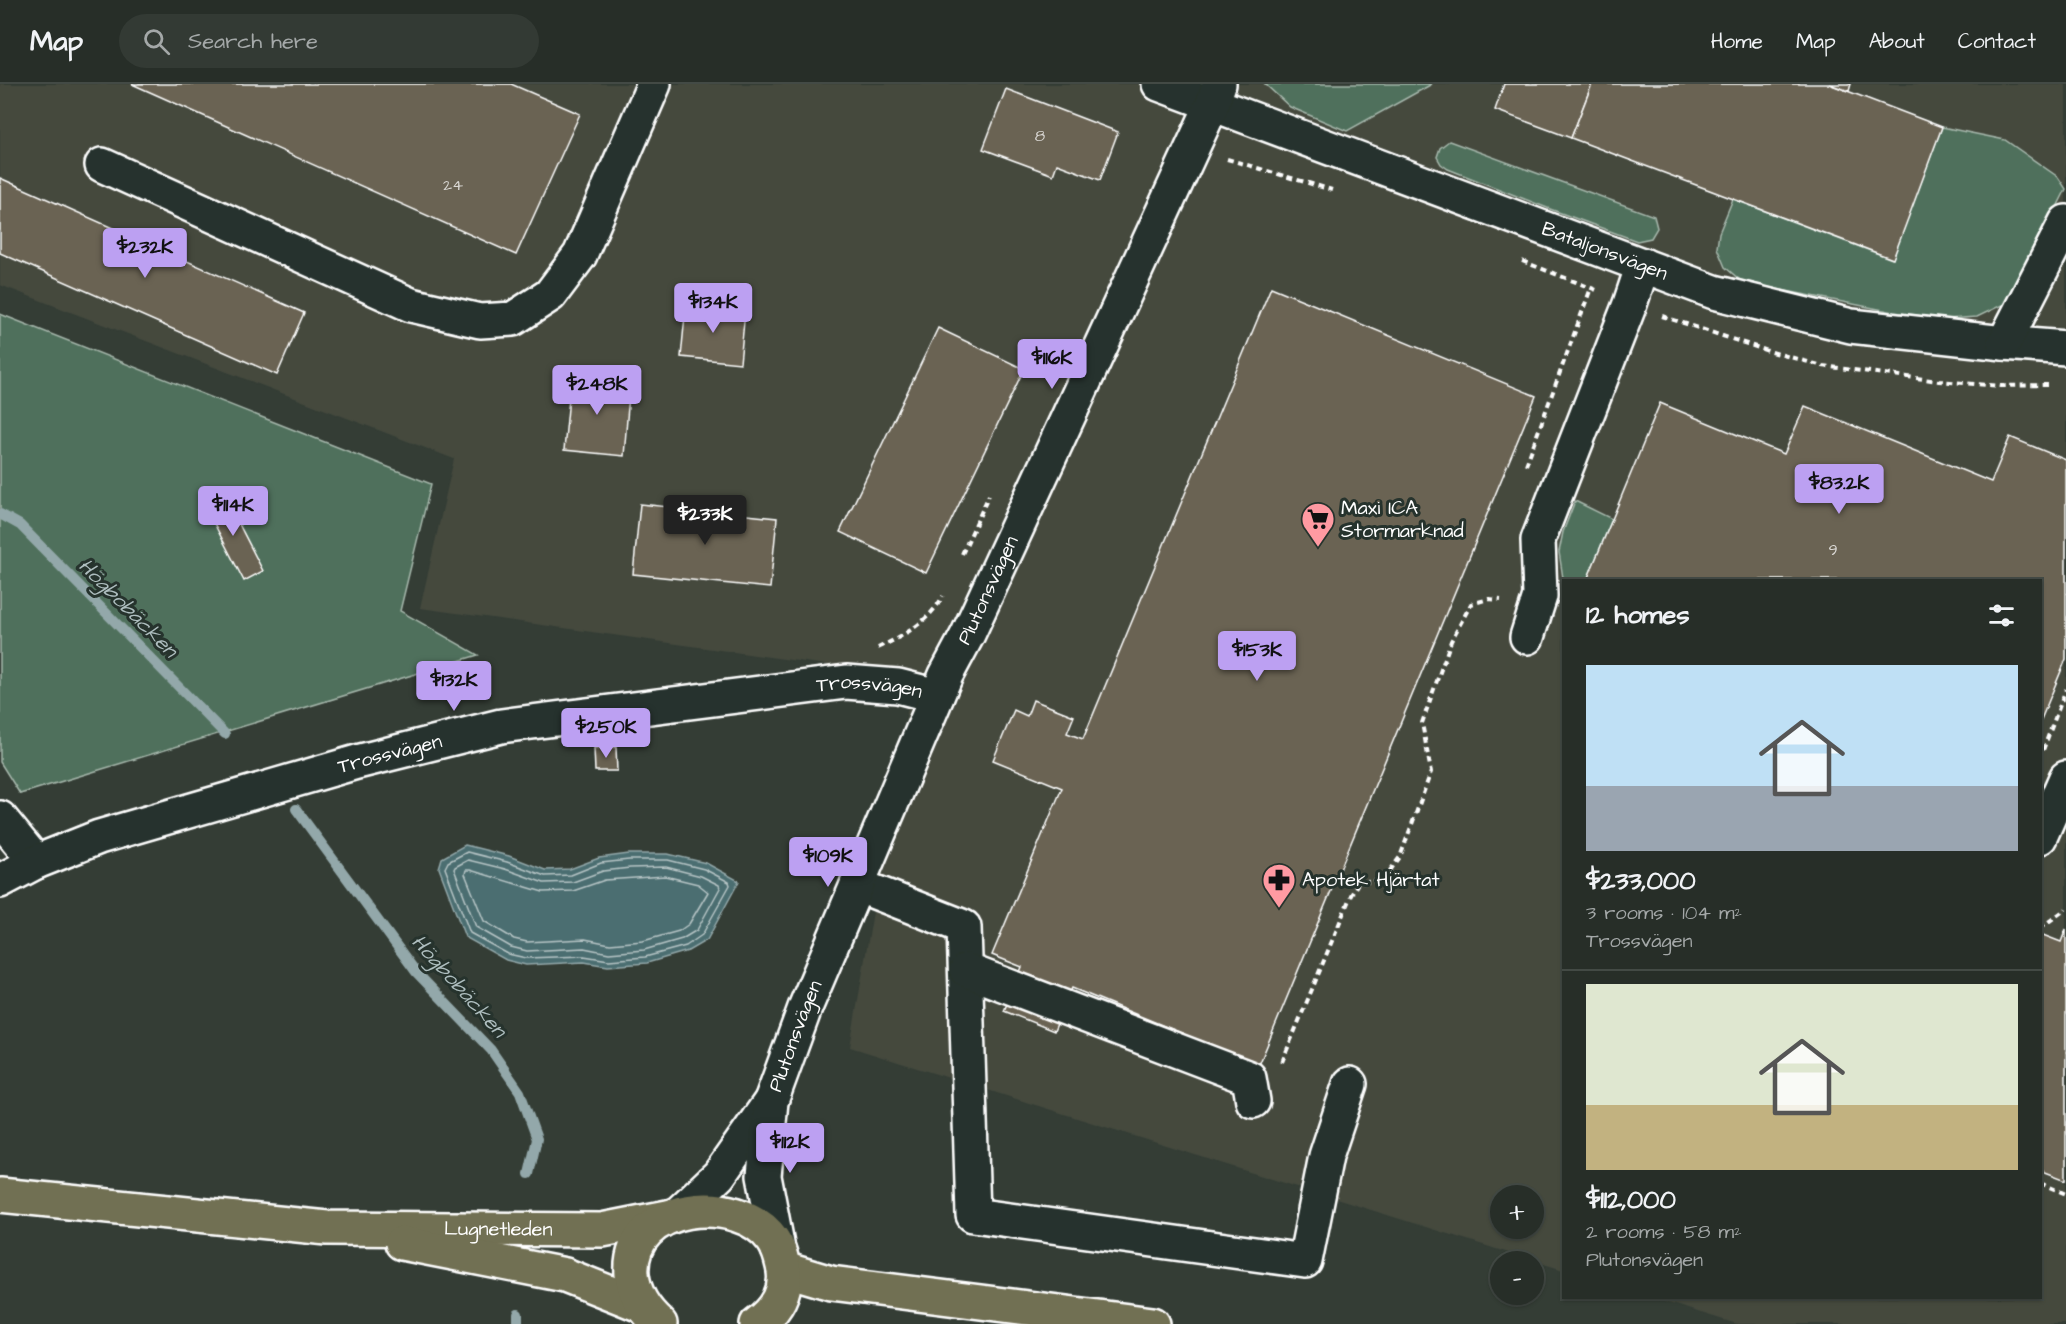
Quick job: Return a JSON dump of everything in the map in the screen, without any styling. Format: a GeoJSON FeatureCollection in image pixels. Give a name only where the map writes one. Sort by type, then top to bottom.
{"type":"FeatureCollection","features":[{"type":"Feature","properties":{"kind":"highway","name":"Lugnetleden"},"geometry":{"type":"LineString","coordinates":[[0,1195],[327,1228],[602,1230],[706,1209],[730,1213],[760,1227],[773,1240],[781,1259]]}},
{"type":"Feature","properties":{"kind":"highway"},"geometry":{"type":"LineString","coordinates":[[652,1318],[633,1284],[633,1258],[641,1239],[649,1230],[674,1215]]}},
{"type":"Feature","properties":{"kind":"highway","name":"Lugnetleden"},"geometry":{"type":"LineString","coordinates":[[327,1228],[565,1275],[652,1318]]}},
{"type":"Feature","properties":{"kind":"highway"},"geometry":{"type":"LineString","coordinates":[[757,1324],[775,1309],[782,1291],[781,1259],[831,1282],[1153,1324]]}},
{"type":"Feature","properties":{"kind":"highway"},"geometry":{"type":"LineString","coordinates":[[981,1324],[1087,1316]]}},
{"type":"Feature","properties":{"kind":"street"},"geometry":{"type":"LineString","coordinates":[[102,165],[411,305],[480,321],[513,319],[550,295],[580,255],[654,84]]}},
{"type":"Feature","properties":{"kind":"street","name":"Bataljonsvägen"},"geometry":{"type":"LineString","coordinates":[[1160,84],[1215,94],[1714,292],[1851,326],[2066,348]]}},
{"type":"Feature","properties":{"kind":"street","name":"Plutonsvägen"},"geometry":{"type":"LineString","coordinates":[[781,1259],[764,1176],[771,1101],[805,1008],[937,696],[968,634],[1215,94]]}},
{"type":"Feature","properties":{"kind":"street"},"geometry":{"type":"LineString","coordinates":[[2004,343],[2066,222]]}},
{"type":"Feature","properties":{"kind":"street"},"geometry":{"type":"LineString","coordinates":[[1527,637],[1540,596],[1538,540],[1643,265]]}},
{"type":"Feature","properties":{"kind":"street","name":"Trossvägen"},"geometry":{"type":"LineString","coordinates":[[0,881],[36,862],[99,837],[357,762],[501,726],[846,682],[898,686],[937,696]]}},
{"type":"Feature","properties":{"kind":"street"},"geometry":{"type":"LineString","coordinates":[[2042,832],[2066,778]]}},
{"type":"Feature","properties":{"kind":"street"},"geometry":{"type":"LineString","coordinates":[[0,818],[36,862]]}},
{"type":"Feature","properties":{"kind":"street"},"geometry":{"type":"LineString","coordinates":[[857,885],[964,927],[973,1215],[1305,1261],[1326,1156],[1350,1084]]}},
{"type":"Feature","properties":{"kind":"street"},"geometry":{"type":"LineString","coordinates":[[966,970],[1250,1078],[1253,1101]]}},
{"type":"Feature","properties":{"kind":"street","name":"Plutonsvägen"},"geometry":{"type":"LineString","coordinates":[[674,1215],[718,1175],[771,1101]]}},
{"type":"Feature","properties":{"kind":"path"},"geometry":{"type":"LineString","coordinates":[[959,561],[993,488]]}},
{"type":"Feature","properties":{"kind":"path"},"geometry":{"type":"LineString","coordinates":[[873,650],[903,636],[936,610],[945,592]]}},
{"type":"Feature","properties":{"kind":"path"},"geometry":{"type":"LineString","coordinates":[[1253,1101],[1265,1102],[1358,883],[1383,880],[1400,857],[1431,772],[1422,723],[1451,641],[1471,604],[1489,598],[1502,600]]}},
{"type":"Feature","properties":{"kind":"path"},"geometry":{"type":"LineString","coordinates":[[2042,751],[2066,689]]}},
{"type":"Feature","properties":{"kind":"path"},"geometry":{"type":"LineString","coordinates":[[2042,927],[2066,909]]}},
{"type":"Feature","properties":{"kind":"path"},"geometry":{"type":"LineString","coordinates":[[2042,1184],[2066,1194]]}},
{"type":"Feature","properties":{"kind":"shaded area"},"geometry":{"type":"Polygon","coordinates":[[[0,84],[2066,84],[2066,1324],[1737,1324],[1655,1299],[2042,1299],[2042,579],[1562,579],[1562,1270],[1544,1264],[1544,1251],[1502,1251],[850,1047],[913,677],[420,608],[454,459],[0,285],[0,84]]]}},
{"type":"Feature","properties":{"kind":"green space"},"geometry":{"type":"Polygon","coordinates":[[[1265,84],[1432,84],[1347,131],[1290,107],[1265,84]]]}},
{"type":"Feature","properties":{"kind":"green space"},"geometry":{"type":"Polygon","coordinates":[[[1942,127],[2005,140],[2058,177],[2066,189],[2020,281],[2006,303],[1977,317],[1946,319],[1894,312],[1776,289],[1740,280],[1725,267],[1717,248],[1719,233],[1733,199],[1892,259],[1942,127]]]}},
{"type":"Feature","properties":{"kind":"green space"},"geometry":{"type":"Polygon","coordinates":[[[1449,141],[1654,216],[1657,228],[1651,238],[1637,241],[1448,169],[1437,157],[1440,148],[1449,141]]]}},
{"type":"Feature","properties":{"kind":"green space"},"geometry":{"type":"Polygon","coordinates":[[[0,314],[431,484],[400,611],[478,655],[20,794],[0,762],[0,314]]]}},
{"type":"Feature","properties":{"kind":"green space"},"geometry":{"type":"Polygon","coordinates":[[[1575,501],[1612,519],[1587,579],[1563,578],[1559,552],[1563,532],[1575,501]]]}},
{"type":"Feature","properties":{"kind":"water"},"geometry":{"type":"Polygon","coordinates":[[[465,845],[509,856],[545,870],[570,869],[599,858],[629,854],[668,854],[706,863],[739,881],[707,940],[688,951],[647,963],[608,966],[584,962],[526,965],[506,960],[465,937],[439,868],[442,858],[465,845]]]}},
{"type":"Feature","properties":{"kind":"building"},"geometry":{"type":"Polygon","coordinates":[[[132,84],[511,84],[580,114],[516,255],[132,84]]]}},
{"type":"Feature","properties":{"kind":"building"},"geometry":{"type":"Polygon","coordinates":[[[1504,84],[1592,84],[1571,138],[1495,110],[1504,84]]]}},
{"type":"Feature","properties":{"kind":"building"},"geometry":{"type":"Polygon","coordinates":[[[1592,84],[1829,84],[1942,127],[1893,259],[1571,138],[1592,84]]]}},
{"type":"Feature","properties":{"kind":"building"},"geometry":{"type":"Polygon","coordinates":[[[1829,84],[1851,84],[1849,91],[1829,84]]]}},
{"type":"Feature","properties":{"kind":"building"},"geometry":{"type":"Polygon","coordinates":[[[1006,89],[1118,132],[1100,180],[1057,164],[1053,175],[983,149],[1006,89]]]}},
{"type":"Feature","properties":{"kind":"building"},"geometry":{"type":"Polygon","coordinates":[[[0,178],[304,313],[277,375],[0,253],[0,178]]]}},
{"type":"Feature","properties":{"kind":"building","name":"Maxi ICA Stormarknad"},"geometry":{"type":"Polygon","coordinates":[[[1271,287],[1536,396],[1259,1065],[1072,988],[1054,1031],[1004,1011],[1022,967],[992,955],[1062,788],[993,760],[1014,710],[1027,716],[1033,700],[1074,716],[1067,733],[1083,739],[1271,287]]]}},
{"type":"Feature","properties":{"kind":"building"},"geometry":{"type":"Polygon","coordinates":[[[686,305],[745,311],[740,363],[681,357],[686,305]]]}},
{"type":"Feature","properties":{"kind":"building"},"geometry":{"type":"Polygon","coordinates":[[[938,328],[1024,369],[926,573],[840,532],[938,328]]]}},
{"type":"Feature","properties":{"kind":"building"},"geometry":{"type":"Polygon","coordinates":[[[571,377],[630,382],[624,456],[564,450],[571,377]]]}},
{"type":"Feature","properties":{"kind":"building"},"geometry":{"type":"Polygon","coordinates":[[[1660,403],[1784,454],[1805,406],[1991,482],[2010,437],[2066,460],[2066,659],[2042,717],[2042,579],[1587,579],[1660,403]]]}},
{"type":"Feature","properties":{"kind":"building"},"geometry":{"type":"Polygon","coordinates":[[[223,493],[263,571],[244,581],[204,504],[223,493]]]}},
{"type":"Feature","properties":{"kind":"building"},"geometry":{"type":"Polygon","coordinates":[[[640,504],[777,518],[770,588],[633,574],[640,504]]]}},
{"type":"Feature","properties":{"kind":"building"},"geometry":{"type":"Polygon","coordinates":[[[616,747],[617,771],[595,771],[594,748],[616,747]]]}},
{"type":"Feature","properties":{"kind":"building"},"geometry":{"type":"Polygon","coordinates":[[[2066,929],[2066,1180],[2042,1171],[2042,938],[2043,935],[2061,942],[2066,929]]]}},
{"type":"Feature","properties":{"kind":"waterway","name":"Högbobäcken"},"geometry":{"type":"LineString","coordinates":[[0,514],[20,525],[225,734]]}},
{"type":"Feature","properties":{"kind":"waterway","name":"Högbobäcken"},"geometry":{"type":"LineString","coordinates":[[296,809],[416,972],[491,1050],[520,1092],[537,1139],[529,1174]]}},
{"type":"Feature","properties":{"kind":"waterway","name":"Högbobäcken"},"geometry":{"type":"LineString","coordinates":[[518,1314],[518,1324]]}},
{"type":"Feature","properties":{"kind":"place","name":"Maxi ICA Stormarknad"},"geometry":{"type":"Point","coordinates":[1318,548]}},
{"type":"Feature","properties":{"kind":"place","name":"Apotek Hjärtat"},"geometry":{"type":"Point","coordinates":[1279,909]}}]}
